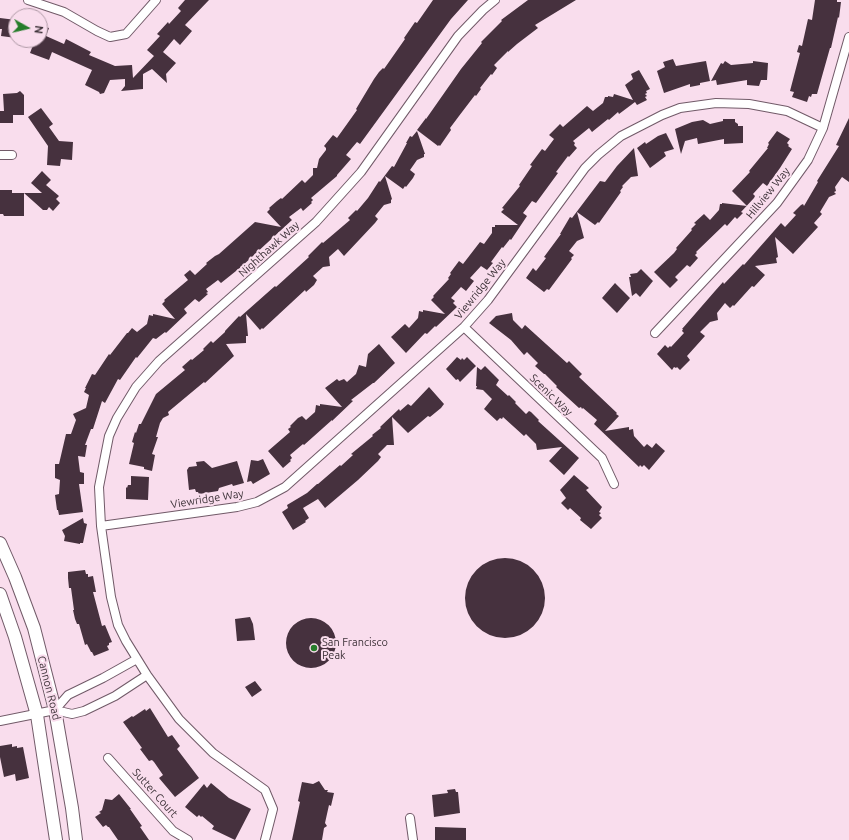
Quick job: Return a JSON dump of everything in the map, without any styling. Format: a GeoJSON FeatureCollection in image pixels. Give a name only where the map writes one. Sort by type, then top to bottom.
{"type":"FeatureCollection","features":[{"type":"Feature","properties":{"kind":"main road","name":"Cannon Road"},"geometry":{"type":"LineString","coordinates":[[0,542],[34,628],[55,710],[69,786],[76,840]]}},
{"type":"Feature","properties":{"kind":"main road","name":"Cannon Road"},"geometry":{"type":"LineString","coordinates":[[0,594],[15,636],[37,714],[56,840]]}},
{"type":"Feature","properties":{"kind":"street"},"geometry":{"type":"LineString","coordinates":[[28,0],[64,12],[97,32],[110,37],[126,34],[156,0]]}},
{"type":"Feature","properties":{"kind":"street","name":"Nighthawk Way"},"geometry":{"type":"LineString","coordinates":[[265,840],[273,809],[265,790],[213,753],[179,719],[147,675],[118,625],[111,597],[101,526],[99,487],[109,436],[117,418],[136,387],[159,361],[316,222],[361,172],[458,36],[483,10],[495,0]]}},
{"type":"Feature","properties":{"kind":"street","name":"Hillview Way"},"geometry":{"type":"LineString","coordinates":[[655,333],[778,203],[808,160],[823,128],[849,37]]}},
{"type":"Feature","properties":{"kind":"street","name":"Viewridge Way"},"geometry":{"type":"LineString","coordinates":[[101,526],[237,507],[257,502],[285,487],[464,327],[488,300],[585,168],[621,136],[674,110],[716,103],[748,104],[787,111],[823,128]]}},
{"type":"Feature","properties":{"kind":"street"},"geometry":{"type":"LineString","coordinates":[[0,155],[12,155]]}},
{"type":"Feature","properties":{"kind":"street","name":"Scenic Way"},"geometry":{"type":"LineString","coordinates":[[464,327],[602,458],[614,484]]}},
{"type":"Feature","properties":{"kind":"street"},"geometry":{"type":"LineString","coordinates":[[55,710],[68,695],[137,659]]}},
{"type":"Feature","properties":{"kind":"street"},"geometry":{"type":"LineString","coordinates":[[0,721],[55,710],[72,714],[84,711],[115,696],[147,675]]}},
{"type":"Feature","properties":{"kind":"street","name":"Sutter Court"},"geometry":{"type":"LineString","coordinates":[[108,758],[173,831],[188,840]]}},
{"type":"Feature","properties":{"kind":"street"},"geometry":{"type":"LineString","coordinates":[[410,818],[413,840]]}},
{"type":"Feature","properties":{"kind":"building"},"geometry":{"type":"Polygon","coordinates":[[[185,0],[209,0],[185,25],[192,31],[180,45],[174,39],[163,52],[176,63],[166,74],[167,83],[152,69],[143,74],[143,89],[121,91],[125,86],[125,79],[110,80],[104,93],[100,94],[99,92],[85,85],[92,70],[52,52],[49,60],[30,53],[32,48],[48,48],[48,37],[64,44],[66,39],[91,52],[89,55],[115,66],[132,65],[133,78],[154,56],[147,50],[160,36],[157,34],[181,11],[178,8],[185,0]]]}},
{"type":"Feature","properties":{"kind":"building"},"geometry":{"type":"Polygon","coordinates":[[[433,0],[468,0],[451,19],[360,144],[357,142],[346,155],[351,159],[337,176],[311,198],[313,200],[311,202],[312,203],[303,211],[301,208],[289,217],[292,220],[241,267],[221,283],[218,280],[206,289],[208,292],[206,293],[208,294],[199,302],[195,299],[184,309],[187,313],[166,333],[165,332],[156,339],[153,338],[137,358],[136,357],[120,380],[118,379],[105,403],[102,401],[93,429],[91,429],[85,445],[87,445],[85,457],[78,456],[80,472],[84,473],[84,484],[79,484],[83,512],[59,515],[55,495],[59,494],[60,480],[55,478],[55,464],[59,464],[66,434],[71,434],[76,420],[73,414],[86,408],[89,395],[84,392],[92,374],[95,375],[109,354],[110,355],[132,328],[137,332],[147,324],[149,315],[153,316],[153,314],[175,319],[162,304],[165,301],[164,300],[188,280],[184,275],[190,270],[195,275],[207,264],[206,263],[219,254],[255,222],[281,227],[267,212],[270,209],[269,208],[281,198],[282,199],[302,180],[305,183],[313,175],[313,168],[317,168],[319,159],[326,150],[324,146],[333,135],[337,138],[357,110],[356,109],[374,79],[383,68],[384,69],[415,22],[417,23],[433,0]]]}},
{"type":"Feature","properties":{"kind":"building"},"geometry":{"type":"Polygon","coordinates":[[[528,0],[576,0],[535,25],[538,28],[508,51],[494,65],[497,68],[450,128],[451,130],[440,146],[438,146],[417,130],[461,69],[482,43],[481,42],[502,21],[501,20],[528,0]]]}},
{"type":"Feature","properties":{"kind":"building"},"geometry":{"type":"Polygon","coordinates":[[[815,0],[837,0],[837,2],[841,2],[839,18],[838,17],[831,48],[817,94],[812,94],[811,97],[809,96],[807,102],[792,97],[794,92],[790,91],[800,53],[797,52],[799,45],[802,46],[808,19],[812,20],[815,0]]]}},
{"type":"Feature","properties":{"kind":"building"},"geometry":{"type":"Polygon","coordinates":[[[0,18],[8,19],[8,37],[1,36],[2,29],[0,29],[0,18]]]}},
{"type":"Feature","properties":{"kind":"building"},"geometry":{"type":"Polygon","coordinates":[[[673,59],[676,66],[706,61],[710,81],[690,87],[690,84],[664,93],[657,71],[665,67],[663,62],[673,59]]]}},
{"type":"Feature","properties":{"kind":"building"},"geometry":{"type":"Polygon","coordinates":[[[725,61],[731,65],[753,63],[753,61],[768,63],[767,80],[761,80],[759,86],[747,85],[747,80],[717,85],[716,80],[711,81],[721,63],[723,64],[725,61]]]}},
{"type":"Feature","properties":{"kind":"building"},"geometry":{"type":"Polygon","coordinates":[[[639,70],[650,89],[646,91],[647,93],[645,94],[647,96],[645,97],[647,100],[637,105],[635,102],[619,114],[618,112],[592,132],[589,128],[573,141],[577,148],[569,157],[568,156],[556,172],[558,173],[536,203],[532,201],[523,213],[527,216],[511,240],[510,239],[503,248],[502,247],[491,262],[493,263],[487,270],[481,266],[470,278],[474,281],[466,291],[461,287],[451,298],[455,301],[453,303],[457,307],[436,327],[435,326],[427,334],[425,333],[406,353],[391,337],[405,324],[409,328],[418,318],[419,311],[423,312],[423,310],[445,314],[431,300],[449,279],[450,273],[459,261],[463,264],[480,242],[484,244],[492,233],[492,227],[495,227],[495,225],[518,225],[501,212],[504,209],[502,208],[520,186],[519,185],[532,166],[530,165],[542,149],[545,151],[554,139],[549,135],[560,124],[563,127],[587,106],[593,111],[603,103],[605,97],[613,97],[614,94],[633,100],[625,85],[633,79],[631,74],[639,70]]]}},
{"type":"Feature","properties":{"kind":"building"},"geometry":{"type":"Polygon","coordinates":[[[20,91],[24,95],[24,115],[13,115],[13,123],[0,123],[0,111],[4,111],[3,94],[17,93],[20,91]]]}},
{"type":"Feature","properties":{"kind":"building"},"geometry":{"type":"Polygon","coordinates":[[[41,108],[53,124],[49,127],[59,141],[73,142],[72,160],[61,159],[60,166],[47,165],[48,146],[28,117],[41,108]]]}},
{"type":"Feature","properties":{"kind":"building"},"geometry":{"type":"Polygon","coordinates":[[[849,118],[849,182],[842,177],[835,187],[836,191],[834,192],[836,194],[829,197],[820,212],[822,214],[814,223],[818,227],[793,254],[775,237],[778,257],[776,258],[777,263],[755,266],[765,275],[754,287],[752,286],[734,306],[733,305],[730,308],[725,303],[717,313],[718,320],[710,322],[700,332],[705,336],[687,356],[690,360],[680,370],[677,367],[674,367],[672,370],[657,354],[665,345],[668,348],[670,346],[671,347],[684,333],[682,329],[723,282],[724,284],[743,264],[744,265],[781,223],[785,227],[796,215],[793,213],[801,205],[803,204],[804,206],[818,182],[817,181],[839,146],[836,145],[849,118]]]}},
{"type":"Feature","properties":{"kind":"building"},"geometry":{"type":"Polygon","coordinates":[[[723,119],[735,119],[738,126],[743,126],[743,143],[724,144],[724,139],[698,144],[697,138],[685,141],[681,154],[675,129],[692,122],[703,120],[710,124],[723,121],[723,119]]]}},
{"type":"Feature","properties":{"kind":"building"},"geometry":{"type":"Polygon","coordinates":[[[417,131],[425,154],[424,157],[417,160],[410,170],[415,174],[403,189],[385,176],[392,199],[391,203],[384,205],[375,216],[378,219],[375,223],[344,256],[338,249],[329,257],[330,266],[323,267],[313,276],[317,280],[314,285],[306,292],[305,290],[263,329],[262,328],[260,330],[246,314],[248,336],[246,336],[246,343],[226,344],[234,356],[205,383],[204,382],[168,412],[169,415],[163,418],[160,423],[156,437],[158,437],[152,454],[155,455],[152,471],[144,469],[144,467],[129,464],[135,432],[136,433],[139,424],[141,424],[156,394],[185,370],[182,367],[204,350],[203,349],[211,341],[213,343],[239,316],[240,317],[275,286],[276,287],[309,257],[308,256],[322,242],[323,243],[350,220],[348,218],[356,210],[357,211],[368,198],[379,181],[380,182],[392,166],[394,167],[410,136],[412,137],[417,131]]]}},
{"type":"Feature","properties":{"kind":"building"},"geometry":{"type":"Polygon","coordinates":[[[777,131],[790,139],[787,143],[792,149],[767,186],[763,183],[753,194],[755,196],[754,198],[747,206],[732,191],[750,172],[749,171],[768,148],[768,143],[777,131]]]}},
{"type":"Feature","properties":{"kind":"building"},"geometry":{"type":"Polygon","coordinates":[[[666,133],[674,149],[664,152],[666,156],[650,168],[637,148],[645,142],[646,144],[658,136],[666,133]]]}},
{"type":"Feature","properties":{"kind":"building"},"geometry":{"type":"Polygon","coordinates":[[[634,148],[638,176],[631,177],[622,186],[621,192],[599,223],[598,222],[595,225],[577,212],[584,238],[577,241],[569,251],[574,255],[571,258],[572,259],[549,290],[547,289],[544,292],[526,278],[533,268],[536,271],[546,258],[544,257],[561,234],[570,217],[572,218],[600,181],[605,182],[617,166],[634,148]]]}},
{"type":"Feature","properties":{"kind":"building"},"geometry":{"type":"Polygon","coordinates":[[[42,171],[51,180],[46,185],[59,196],[56,199],[60,203],[53,211],[49,207],[47,210],[43,210],[24,193],[42,193],[31,183],[42,171]]]}},
{"type":"Feature","properties":{"kind":"building"},"geometry":{"type":"Polygon","coordinates":[[[0,190],[12,190],[12,193],[24,193],[24,216],[4,216],[3,214],[0,214],[0,190]]]}},
{"type":"Feature","properties":{"kind":"building"},"geometry":{"type":"Polygon","coordinates":[[[722,203],[747,206],[737,219],[735,217],[727,226],[725,224],[696,252],[697,253],[695,255],[698,258],[690,267],[687,265],[675,277],[678,280],[670,288],[654,272],[674,253],[677,249],[676,248],[696,224],[694,223],[704,214],[710,220],[719,210],[720,204],[722,203]]]}},
{"type":"Feature","properties":{"kind":"building"},"geometry":{"type":"Polygon","coordinates":[[[641,269],[653,281],[640,297],[636,293],[632,296],[629,277],[631,277],[630,274],[637,273],[641,269]]]}},
{"type":"Feature","properties":{"kind":"building"},"geometry":{"type":"Polygon","coordinates":[[[615,283],[630,298],[617,313],[602,298],[615,283]]]}},
{"type":"Feature","properties":{"kind":"building"},"geometry":{"type":"Polygon","coordinates":[[[512,313],[513,320],[522,329],[525,325],[567,363],[569,361],[582,374],[579,377],[617,413],[616,414],[619,416],[605,431],[629,427],[629,430],[633,429],[634,436],[644,447],[647,444],[652,448],[656,443],[665,451],[649,470],[644,465],[642,467],[640,465],[639,467],[594,424],[597,420],[583,408],[579,408],[535,366],[538,363],[527,352],[524,355],[511,340],[489,323],[496,316],[512,313]]]}},
{"type":"Feature","properties":{"kind":"building"},"geometry":{"type":"Polygon","coordinates":[[[379,344],[395,363],[374,383],[351,400],[353,401],[332,421],[290,455],[292,458],[290,460],[291,461],[283,468],[268,451],[290,432],[288,429],[298,418],[302,416],[306,420],[315,412],[316,405],[320,406],[320,404],[342,407],[325,388],[337,379],[339,381],[344,379],[347,382],[356,374],[359,365],[366,367],[368,354],[379,344]]]}},
{"type":"Feature","properties":{"kind":"building"},"geometry":{"type":"Polygon","coordinates":[[[457,357],[464,360],[467,357],[476,366],[460,382],[458,379],[456,380],[446,369],[457,357]]]}},
{"type":"Feature","properties":{"kind":"building"},"geometry":{"type":"Polygon","coordinates":[[[485,366],[499,380],[496,385],[508,396],[509,395],[526,414],[529,411],[531,412],[539,420],[538,421],[579,458],[564,475],[549,461],[562,447],[537,450],[536,444],[526,434],[524,436],[503,417],[497,421],[484,409],[492,399],[483,390],[476,389],[476,386],[477,367],[481,370],[485,366]]]}},
{"type":"Feature","properties":{"kind":"building"},"geometry":{"type":"Polygon","coordinates":[[[429,387],[444,404],[441,408],[430,417],[428,416],[408,433],[392,417],[394,445],[387,445],[378,454],[381,457],[378,461],[325,508],[318,499],[303,508],[309,518],[305,521],[306,522],[293,530],[282,512],[288,508],[287,505],[307,493],[340,465],[341,466],[353,455],[351,454],[373,436],[372,435],[381,428],[380,427],[399,409],[400,411],[408,404],[411,406],[429,387]]]}},
{"type":"Feature","properties":{"kind":"building"},"geometry":{"type":"Polygon","coordinates":[[[263,459],[270,474],[253,484],[251,481],[247,482],[251,460],[258,461],[263,459]]]}},
{"type":"Feature","properties":{"kind":"building"},"geometry":{"type":"Polygon","coordinates":[[[204,461],[212,468],[237,461],[244,483],[233,486],[232,484],[219,488],[218,491],[199,494],[195,489],[189,490],[187,470],[189,467],[197,466],[196,462],[204,461]]]}},
{"type":"Feature","properties":{"kind":"building"},"geometry":{"type":"Polygon","coordinates":[[[574,475],[589,488],[586,490],[602,507],[599,515],[602,518],[591,529],[580,520],[581,518],[570,508],[568,510],[561,503],[566,498],[560,490],[574,475]]]}},
{"type":"Feature","properties":{"kind":"building"},"geometry":{"type":"Polygon","coordinates":[[[131,476],[149,477],[148,500],[126,499],[126,487],[127,488],[128,485],[131,485],[131,476]]]}},
{"type":"Feature","properties":{"kind":"building"},"geometry":{"type":"Polygon","coordinates":[[[83,518],[84,523],[87,524],[83,543],[80,544],[64,541],[65,536],[62,530],[83,518]]]}},
{"type":"Feature","properties":{"kind":"building"},"geometry":{"type":"Polygon","coordinates":[[[505,558],[520,561],[533,570],[542,583],[545,598],[542,613],[533,626],[520,635],[505,638],[490,635],[477,626],[468,613],[465,598],[468,583],[477,570],[490,561],[505,558]]]}},
{"type":"Feature","properties":{"kind":"building"},"geometry":{"type":"Polygon","coordinates":[[[85,570],[88,577],[93,576],[96,592],[93,592],[102,626],[105,625],[112,642],[107,646],[109,650],[94,656],[87,644],[85,645],[79,624],[77,624],[75,619],[71,588],[69,588],[68,572],[85,570]]]}},
{"type":"Feature","properties":{"kind":"building"},"geometry":{"type":"Polygon","coordinates":[[[250,617],[253,624],[255,640],[237,641],[235,619],[250,617]]]}},
{"type":"Feature","properties":{"kind":"building"},"geometry":{"type":"Polygon","coordinates":[[[311,618],[321,620],[329,625],[334,633],[336,643],[334,653],[329,661],[321,666],[311,668],[301,666],[293,661],[288,653],[286,643],[288,633],[293,625],[301,620],[311,618]]]}},
{"type":"Feature","properties":{"kind":"building"},"geometry":{"type":"Polygon","coordinates":[[[255,681],[262,690],[252,697],[245,687],[255,681]]]}},
{"type":"Feature","properties":{"kind":"building"},"geometry":{"type":"Polygon","coordinates":[[[150,708],[168,737],[172,735],[180,746],[177,749],[199,778],[175,797],[159,778],[163,775],[154,762],[152,760],[149,761],[140,749],[142,748],[123,722],[145,709],[146,711],[150,708]]]}},
{"type":"Feature","properties":{"kind":"building"},"geometry":{"type":"Polygon","coordinates":[[[12,744],[12,747],[23,747],[29,778],[16,781],[15,774],[4,777],[0,757],[0,746],[12,744]]]}},
{"type":"Feature","properties":{"kind":"building"},"geometry":{"type":"Polygon","coordinates":[[[319,781],[325,790],[328,790],[327,792],[334,793],[331,806],[329,805],[325,823],[327,826],[324,828],[322,840],[292,840],[300,802],[298,801],[302,782],[313,784],[319,781]]]}},
{"type":"Feature","properties":{"kind":"building"},"geometry":{"type":"Polygon","coordinates":[[[211,783],[229,798],[251,809],[235,840],[212,829],[214,826],[202,816],[201,817],[199,815],[197,817],[185,807],[204,784],[207,788],[211,783]]]}},
{"type":"Feature","properties":{"kind":"building"},"geometry":{"type":"Polygon","coordinates":[[[455,789],[456,792],[458,792],[460,813],[434,817],[432,795],[448,793],[447,790],[455,789]]]}},
{"type":"Feature","properties":{"kind":"building"},"geometry":{"type":"Polygon","coordinates":[[[119,794],[131,809],[142,826],[140,827],[149,840],[118,840],[109,827],[106,825],[103,827],[95,817],[101,813],[99,812],[102,810],[105,799],[112,800],[119,794]]]}},
{"type":"Feature","properties":{"kind":"building"},"geometry":{"type":"Polygon","coordinates":[[[435,827],[466,828],[466,840],[435,840],[435,827]]]}},
{"type":"Feature","properties":{"kind":"place","name":"San Francisco Peak"},"geometry":{"type":"Point","coordinates":[314,648]}}]}
